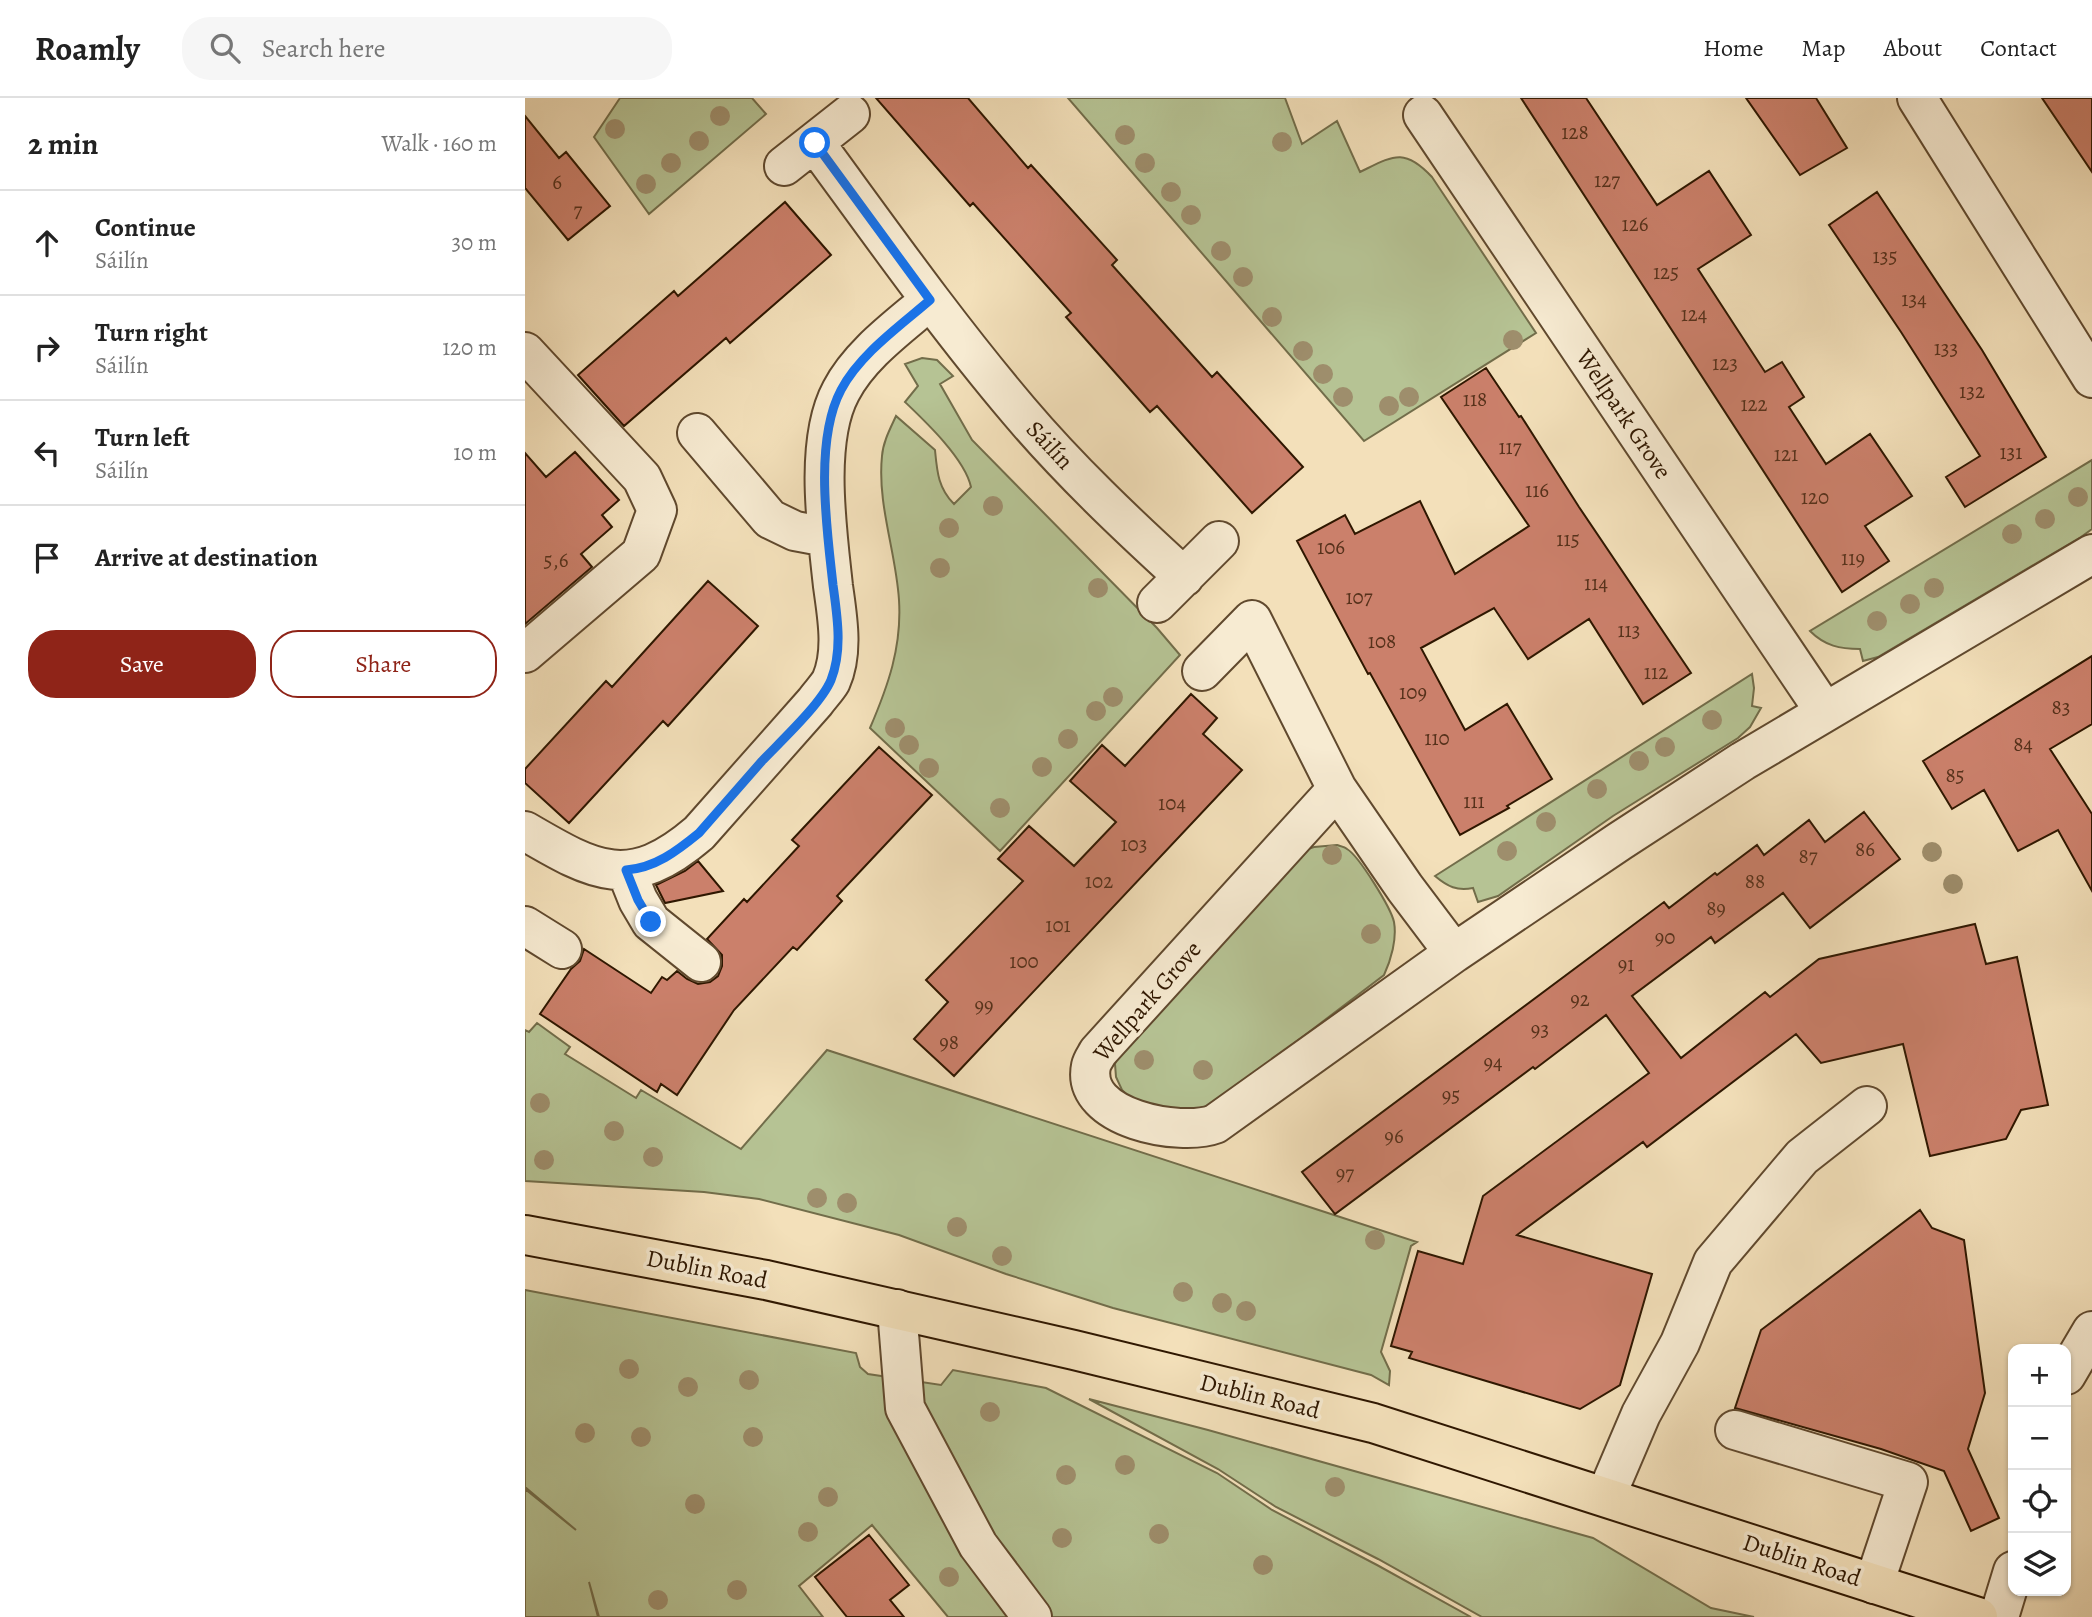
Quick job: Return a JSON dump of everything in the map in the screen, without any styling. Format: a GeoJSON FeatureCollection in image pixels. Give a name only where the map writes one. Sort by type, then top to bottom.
{"type":"FeatureCollection","features":[{"type":"Feature","properties":{"kind":"main road","name":"Dublin Road"},"geometry":{"type":"LineString","coordinates":[[525,1235],[766,1280],[1074,1350],[1373,1423],[1978,1617]]}},
{"type":"Feature","properties":{"kind":"street"},"geometry":{"type":"LineString","coordinates":[[1917,98],[2092,378]]}},
{"type":"Feature","properties":{"kind":"street"},"geometry":{"type":"LineString","coordinates":[[784,166],[850,114]]}},
{"type":"Feature","properties":{"kind":"street","name":"Wellpark Grove"},"geometry":{"type":"LineString","coordinates":[[1423,115],[1825,712]]}},
{"type":"Feature","properties":{"kind":"street","name":"Sáilín"},"geometry":{"type":"LineString","coordinates":[[815,143],[930,300],[1020,412],[1091,489],[1171,590],[1219,541]]}},
{"type":"Feature","properties":{"kind":"street"},"geometry":{"type":"LineString","coordinates":[[525,831],[552,847],[610,871],[641,869],[657,862],[681,849],[699,833],[796,726],[831,681],[838,624],[827,537],[827,435],[831,414],[841,390],[855,370],[930,300]]}},
{"type":"Feature","properties":{"kind":"street"},"geometry":{"type":"LineString","coordinates":[[525,352],[642,478],[657,510],[641,554],[525,653]]}},
{"type":"Feature","properties":{"kind":"street"},"geometry":{"type":"LineString","coordinates":[[697,433],[770,519],[795,531],[827,537]]}},
{"type":"Feature","properties":{"kind":"street","name":"Wellpark Grove"},"geometry":{"type":"LineString","coordinates":[[1337,789],[1098,1052],[1091,1066],[1097,1094],[1112,1108],[1159,1127],[1194,1129],[1215,1124],[1454,953],[1743,761],[2092,554]]}},
{"type":"Feature","properties":{"kind":"street"},"geometry":{"type":"LineString","coordinates":[[1202,671],[1252,620],[1337,789],[1405,888],[1454,953]]}},
{"type":"Feature","properties":{"kind":"street"},"geometry":{"type":"LineString","coordinates":[[626,870],[638,900],[651,922],[701,962]]}},
{"type":"Feature","properties":{"kind":"street"},"geometry":{"type":"LineString","coordinates":[[525,926],[562,949]]}},
{"type":"Feature","properties":{"kind":"street"},"geometry":{"type":"LineString","coordinates":[[1606,1496],[1641,1414],[1680,1343],[1713,1262],[1802,1157],[1867,1106]]}},
{"type":"Feature","properties":{"kind":"street"},"geometry":{"type":"LineString","coordinates":[[897,1310],[905,1408],[978,1545],[1032,1617]]}},
{"type":"Feature","properties":{"kind":"street"},"geometry":{"type":"LineString","coordinates":[[2071,1367],[2092,1331]]}},
{"type":"Feature","properties":{"kind":"street"},"geometry":{"type":"LineString","coordinates":[[1735,1430],[1908,1482],[1874,1584]]}},
{"type":"Feature","properties":{"kind":"street"},"geometry":{"type":"LineString","coordinates":[[1999,1617],[2008,1587]]}},
{"type":"Feature","properties":{"kind":"green space"},"geometry":{"type":"Polygon","coordinates":[[[620,98],[752,98],[766,114],[649,214],[594,137],[620,98]]]}},
{"type":"Feature","properties":{"kind":"green space"},"geometry":{"type":"Polygon","coordinates":[[[1068,98],[1285,98],[1302,144],[1337,121],[1360,172],[1398,157],[1414,161],[1432,177],[1536,333],[1364,441],[1068,98]]]}},
{"type":"Feature","properties":{"kind":"green space"},"geometry":{"type":"Polygon","coordinates":[[[922,358],[937,360],[953,376],[940,384],[972,440],[1157,628],[1180,655],[1000,851],[870,728],[888,681],[898,634],[899,600],[884,510],[881,474],[884,446],[896,416],[935,450],[941,485],[954,504],[971,487],[953,453],[905,402],[918,386],[905,364],[922,358]]]}},
{"type":"Feature","properties":{"kind":"green space"},"geometry":{"type":"Polygon","coordinates":[[[2092,460],[2092,529],[2081,537],[1878,657],[1863,661],[1860,649],[1833,646],[1810,631],[2092,460]]]}},
{"type":"Feature","properties":{"kind":"green space"},"geometry":{"type":"Polygon","coordinates":[[[1752,674],[1752,706],[1761,708],[1750,727],[1738,738],[1613,816],[1498,896],[1478,902],[1473,888],[1453,887],[1435,876],[1752,674]]]}},
{"type":"Feature","properties":{"kind":"green space"},"geometry":{"type":"Polygon","coordinates":[[[1337,845],[1346,848],[1359,861],[1392,915],[1394,942],[1384,975],[1213,1105],[1183,1112],[1131,1099],[1122,1090],[1116,1077],[1115,1064],[1119,1052],[1302,851],[1337,845]]]}},
{"type":"Feature","properties":{"kind":"green space"},"geometry":{"type":"Polygon","coordinates":[[[537,1023],[570,1047],[565,1054],[636,1098],[641,1090],[741,1149],[827,1050],[1417,1242],[1411,1246],[1381,1352],[1390,1371],[1389,1385],[1371,1375],[1113,1308],[1006,1274],[899,1235],[759,1199],[704,1192],[525,1181],[525,1030],[529,1032],[537,1023]]]}},
{"type":"Feature","properties":{"kind":"green space"},"geometry":{"type":"Polygon","coordinates":[[[525,1290],[856,1353],[860,1367],[868,1374],[941,1385],[953,1370],[1046,1388],[1217,1473],[1272,1510],[1471,1617],[948,1617],[872,1525],[799,1586],[823,1617],[599,1617],[589,1582],[598,1617],[525,1617],[525,1489],[576,1530],[525,1487],[525,1290]]]}},
{"type":"Feature","properties":{"kind":"green space"},"geometry":{"type":"Polygon","coordinates":[[[1089,1399],[1593,1538],[1711,1608],[1754,1617],[1482,1617],[1378,1559],[1276,1507],[1218,1469],[1089,1399]]]}},
{"type":"Feature","properties":{"kind":"building"},"geometry":{"type":"Polygon","coordinates":[[[876,98],[968,98],[1028,168],[1031,165],[1117,260],[1112,265],[1212,377],[1217,372],[1303,467],[1252,513],[1157,406],[1150,412],[1066,317],[1071,313],[973,203],[970,206],[876,98]]]}},
{"type":"Feature","properties":{"kind":"building"},"geometry":{"type":"Polygon","coordinates":[[[1521,98],[1586,98],[1657,205],[1709,171],[1751,235],[1698,269],[1765,372],[1782,362],[1804,397],[1789,407],[1826,464],[1870,434],[1912,496],[1865,526],[1889,561],[1842,592],[1521,98]]]}},
{"type":"Feature","properties":{"kind":"building"},"geometry":{"type":"Polygon","coordinates":[[[1746,98],[1816,98],[1847,148],[1800,175],[1746,98]]]}},
{"type":"Feature","properties":{"kind":"building"},"geometry":{"type":"Polygon","coordinates":[[[2042,98],[2092,98],[2092,172],[2042,98]]]}},
{"type":"Feature","properties":{"kind":"building"},"geometry":{"type":"Polygon","coordinates":[[[525,116],[559,158],[566,152],[610,206],[568,240],[525,188],[525,116]]]}},
{"type":"Feature","properties":{"kind":"building"},"geometry":{"type":"Polygon","coordinates":[[[1877,192],[1982,350],[2046,457],[1965,507],[1946,477],[1980,456],[1829,225],[1877,192]]]}},
{"type":"Feature","properties":{"kind":"building"},"geometry":{"type":"Polygon","coordinates":[[[785,202],[831,255],[730,343],[726,338],[624,426],[578,375],[674,291],[678,296],[785,202]]]}},
{"type":"Feature","properties":{"kind":"building"},"geometry":{"type":"Polygon","coordinates":[[[1486,368],[1519,417],[1521,416],[1691,673],[1643,704],[1589,619],[1528,659],[1494,608],[1421,648],[1465,730],[1507,704],[1552,779],[1507,806],[1509,808],[1460,835],[1370,673],[1368,674],[1297,541],[1345,515],[1355,534],[1420,501],[1455,574],[1529,526],[1441,397],[1486,368]]]}},
{"type":"Feature","properties":{"kind":"building"},"geometry":{"type":"Polygon","coordinates":[[[575,452],[619,500],[602,515],[612,527],[581,554],[592,567],[525,624],[525,453],[546,477],[575,452]]]}},
{"type":"Feature","properties":{"kind":"building"},"geometry":{"type":"Polygon","coordinates":[[[708,581],[758,626],[668,726],[663,721],[569,823],[525,783],[525,769],[606,681],[612,687],[708,581]]]}},
{"type":"Feature","properties":{"kind":"building"},"geometry":{"type":"Polygon","coordinates":[[[2092,656],[2092,724],[2050,749],[2092,814],[2092,891],[2058,830],[2018,851],[1984,790],[1952,809],[1923,761],[2092,656]]]}},
{"type":"Feature","properties":{"kind":"building"},"geometry":{"type":"Polygon","coordinates":[[[1191,694],[1217,718],[1203,734],[1242,770],[954,1076],[914,1039],[948,1002],[926,980],[1023,881],[998,859],[1029,826],[1074,866],[1116,822],[1070,781],[1102,745],[1125,766],[1191,694]]]}},
{"type":"Feature","properties":{"kind":"building"},"geometry":{"type":"Polygon","coordinates":[[[879,747],[932,795],[837,896],[842,901],[797,950],[793,947],[734,1010],[677,1095],[661,1084],[657,1092],[540,1014],[571,969],[580,961],[584,949],[651,993],[662,977],[667,980],[677,971],[698,984],[710,982],[718,976],[722,955],[707,939],[744,899],[747,902],[799,846],[792,840],[879,747]]]}},
{"type":"Feature","properties":{"kind":"building"},"geometry":{"type":"Polygon","coordinates":[[[1864,812],[1900,859],[1810,928],[1783,893],[1715,943],[1711,937],[1632,996],[1681,1058],[1765,992],[1770,997],[1819,959],[1975,924],[1986,964],[2017,957],[2048,1105],[2021,1110],[2006,1139],[1930,1156],[1903,1044],[1821,1063],[1796,1034],[1647,1147],[1643,1142],[1517,1235],[1652,1274],[1620,1385],[1580,1409],[1409,1358],[1412,1352],[1391,1346],[1418,1251],[1463,1264],[1483,1196],[1649,1073],[1606,1015],[1335,1214],[1302,1172],[1664,902],[1669,908],[1757,845],[1764,855],[1809,820],[1825,842],[1864,812]]]}},
{"type":"Feature","properties":{"kind":"building"},"geometry":{"type":"Polygon","coordinates":[[[698,861],[723,891],[665,903],[656,885],[685,871],[698,861]]]}},
{"type":"Feature","properties":{"kind":"building"},"geometry":{"type":"Polygon","coordinates":[[[1920,1210],[1932,1228],[1964,1240],[1985,1393],[1968,1449],[1999,1518],[1971,1531],[1944,1471],[1881,1449],[1735,1408],[1761,1330],[1920,1210]]]}},
{"type":"Feature","properties":{"kind":"building"},"geometry":{"type":"Polygon","coordinates":[[[869,1535],[909,1585],[890,1600],[904,1617],[847,1617],[815,1577],[869,1535]]]}},
{"type":"Feature","properties":{"kind":"route"},"geometry":{"type":"LineString","coordinates":[[651,922],[638,900],[626,870],[641,869],[657,862],[681,849],[699,833],[796,726],[831,681],[838,624],[827,537],[827,435],[831,414],[841,390],[855,370],[930,300],[815,143]]}}]}
